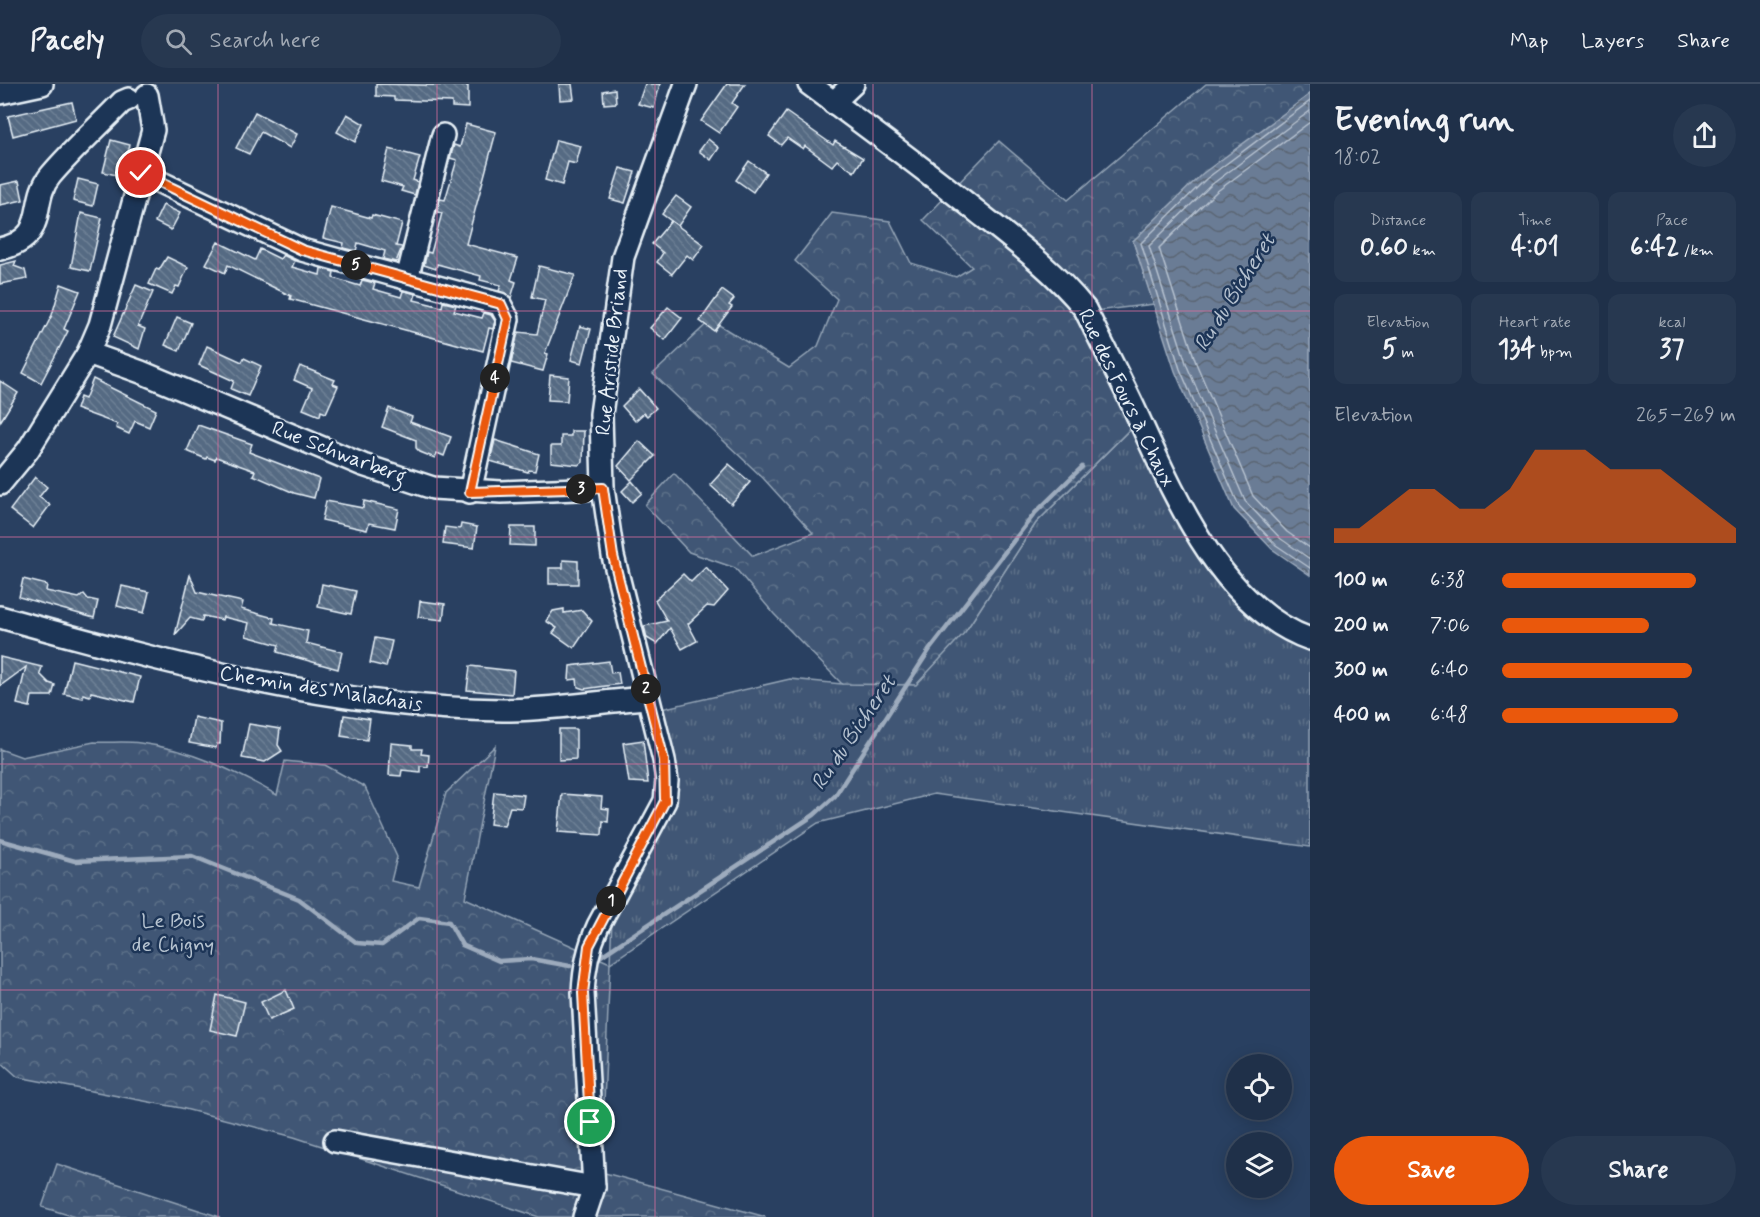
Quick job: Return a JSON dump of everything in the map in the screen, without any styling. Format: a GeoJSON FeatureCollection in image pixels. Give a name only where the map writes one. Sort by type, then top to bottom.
{"type":"FeatureCollection","features":[{"type":"Feature","properties":{"kind":"street"},"geometry":{"type":"LineString","coordinates":[[0,93],[42,84]]}},
{"type":"Feature","properties":{"kind":"street"},"geometry":{"type":"LineString","coordinates":[[0,484],[27,450],[88,353],[100,325],[153,130],[135,97],[118,93],[114,84]]}},
{"type":"Feature","properties":{"kind":"street","name":"Rue Aristide Briand"},"geometry":{"type":"LineString","coordinates":[[594,1187],[583,993],[584,970],[589,946],[598,926],[665,801],[664,760],[613,556],[603,488],[601,414],[623,257],[686,84]]}},
{"type":"Feature","properties":{"kind":"street","name":"Rue des Fours à Chaux"},"geometry":{"type":"LineString","coordinates":[[809,84],[954,193],[1023,248],[1067,288],[1085,309],[1177,500],[1218,567],[1250,599],[1282,625],[1310,639]]}},
{"type":"Feature","properties":{"kind":"street"},"geometry":{"type":"LineString","coordinates":[[833,103],[853,84]]}},
{"type":"Feature","properties":{"kind":"street"},"geometry":{"type":"LineString","coordinates":[[0,249],[12,246],[26,237],[33,226],[48,177],[135,97]]}},
{"type":"Feature","properties":{"kind":"street"},"geometry":{"type":"LineString","coordinates":[[407,279],[443,135]]}},
{"type":"Feature","properties":{"kind":"street"},"geometry":{"type":"LineString","coordinates":[[141,173],[302,250],[501,304],[508,319],[470,492]]}},
{"type":"Feature","properties":{"kind":"street","name":"Rue Schwarberg"},"geometry":{"type":"LineString","coordinates":[[88,353],[141,372],[363,465],[433,488],[470,492],[603,488]]}},
{"type":"Feature","properties":{"kind":"street","name":"Chemin des Malachais"},"geometry":{"type":"LineString","coordinates":[[0,616],[218,673],[356,698],[417,705],[531,710],[648,698]]}},
{"type":"Feature","properties":{"kind":"street"},"geometry":{"type":"LineString","coordinates":[[335,1141],[594,1187],[584,1217]]}},
{"type":"Feature","properties":{"kind":"green space"},"geometry":{"type":"Polygon","coordinates":[[[1206,84],[1310,84],[1310,94],[1133,241],[1154,304],[1078,313],[1130,429],[1036,523],[965,632],[916,685],[842,684],[774,614],[735,568],[689,552],[645,505],[674,473],[753,556],[813,533],[763,478],[653,374],[711,320],[789,368],[818,346],[837,299],[795,261],[832,213],[890,221],[911,263],[956,277],[972,267],[923,220],[999,141],[1068,200],[1206,84]]]}},
{"type":"Feature","properties":{"kind":"green space"},"geometry":{"type":"Polygon","coordinates":[[[1130,429],[1214,570],[1310,644],[1310,847],[934,794],[818,823],[610,963],[612,920],[668,820],[677,792],[661,709],[790,679],[842,684],[965,632],[1036,523],[1130,429]]]}},
{"type":"Feature","properties":{"kind":"green space","name":"Le Bois de Chigny"},"geometry":{"type":"Polygon","coordinates":[[[94,742],[134,742],[176,750],[211,762],[277,795],[285,761],[325,765],[365,787],[397,857],[391,881],[419,887],[446,793],[495,746],[465,898],[610,963],[601,1172],[766,1217],[539,1217],[294,1137],[181,1108],[18,1077],[0,1061],[0,749],[22,757],[94,742]]]}},
{"type":"Feature","properties":{"kind":"green space"},"geometry":{"type":"Polygon","coordinates":[[[57,1164],[220,1217],[75,1217],[42,1207],[57,1164]]]}},
{"type":"Feature","properties":{"kind":"water"},"geometry":{"type":"Polygon","coordinates":[[[1310,94],[1310,575],[1272,549],[1234,509],[1175,371],[1133,241],[1202,174],[1310,94]]]}},
{"type":"Feature","properties":{"kind":"building"},"geometry":{"type":"Polygon","coordinates":[[[376,84],[468,86],[468,108],[452,107],[452,102],[394,100],[394,97],[376,96],[376,84]]]}},
{"type":"Feature","properties":{"kind":"building"},"geometry":{"type":"Polygon","coordinates":[[[559,84],[572,84],[574,99],[560,100],[559,84]]]}},
{"type":"Feature","properties":{"kind":"building"},"geometry":{"type":"Polygon","coordinates":[[[645,84],[660,84],[654,108],[638,104],[645,84]]]}},
{"type":"Feature","properties":{"kind":"building"},"geometry":{"type":"Polygon","coordinates":[[[727,84],[745,84],[732,103],[737,107],[719,133],[701,121],[727,84]]]}},
{"type":"Feature","properties":{"kind":"building"},"geometry":{"type":"Polygon","coordinates":[[[615,89],[616,103],[604,104],[603,91],[615,89]]]}},
{"type":"Feature","properties":{"kind":"building"},"geometry":{"type":"Polygon","coordinates":[[[72,102],[76,119],[13,136],[8,116],[72,102]]]}},
{"type":"Feature","properties":{"kind":"building"},"geometry":{"type":"Polygon","coordinates":[[[255,112],[297,134],[290,148],[261,132],[249,154],[236,148],[255,112]]]}},
{"type":"Feature","properties":{"kind":"building"},"geometry":{"type":"Polygon","coordinates":[[[786,112],[833,145],[835,141],[863,158],[854,172],[837,160],[832,166],[805,146],[803,149],[787,138],[781,145],[769,136],[786,112]]]}},
{"type":"Feature","properties":{"kind":"building"},"geometry":{"type":"Polygon","coordinates":[[[347,114],[364,124],[355,142],[337,132],[347,114]]]}},
{"type":"Feature","properties":{"kind":"building"},"geometry":{"type":"Polygon","coordinates":[[[466,124],[496,132],[466,244],[518,258],[511,280],[516,282],[511,298],[499,291],[501,285],[480,280],[481,276],[437,264],[436,269],[424,265],[427,252],[431,253],[442,213],[437,212],[440,199],[445,200],[457,160],[450,158],[454,145],[460,147],[466,124]]]}},
{"type":"Feature","properties":{"kind":"building"},"geometry":{"type":"Polygon","coordinates":[[[708,139],[719,148],[711,160],[699,151],[708,139]]]}},
{"type":"Feature","properties":{"kind":"building"},"geometry":{"type":"Polygon","coordinates":[[[111,140],[130,145],[124,169],[118,168],[117,175],[103,172],[111,140]]]}},
{"type":"Feature","properties":{"kind":"building"},"geometry":{"type":"Polygon","coordinates":[[[556,140],[581,146],[576,164],[568,162],[562,185],[545,180],[556,140]]]}},
{"type":"Feature","properties":{"kind":"building"},"geometry":{"type":"Polygon","coordinates":[[[389,149],[420,157],[413,180],[418,182],[415,195],[401,191],[403,187],[381,181],[389,149]]]}},
{"type":"Feature","properties":{"kind":"building"},"geometry":{"type":"Polygon","coordinates":[[[749,161],[766,173],[753,192],[736,180],[749,161]]]}},
{"type":"Feature","properties":{"kind":"building"},"geometry":{"type":"Polygon","coordinates":[[[620,168],[635,172],[625,203],[610,199],[620,168]]]}},
{"type":"Feature","properties":{"kind":"building"},"geometry":{"type":"Polygon","coordinates":[[[78,179],[98,184],[93,206],[73,201],[78,179]]]}},
{"type":"Feature","properties":{"kind":"building"},"geometry":{"type":"Polygon","coordinates":[[[19,181],[23,200],[0,205],[0,185],[19,181]]]}},
{"type":"Feature","properties":{"kind":"building"},"geometry":{"type":"Polygon","coordinates":[[[676,196],[691,207],[678,226],[662,214],[676,196]]]}},
{"type":"Feature","properties":{"kind":"building"},"geometry":{"type":"Polygon","coordinates":[[[163,205],[180,213],[171,230],[155,222],[163,205]]]}},
{"type":"Feature","properties":{"kind":"building"},"geometry":{"type":"Polygon","coordinates":[[[331,207],[371,218],[372,215],[402,223],[396,246],[402,247],[396,262],[383,259],[385,251],[358,243],[356,251],[343,248],[344,243],[323,238],[331,207]]]}},
{"type":"Feature","properties":{"kind":"building"},"geometry":{"type":"Polygon","coordinates":[[[81,213],[102,218],[90,271],[71,267],[81,213]]]}},
{"type":"Feature","properties":{"kind":"building"},"geometry":{"type":"Polygon","coordinates":[[[671,221],[704,245],[693,260],[687,255],[672,274],[657,262],[663,253],[652,244],[671,221]]]}},
{"type":"Feature","properties":{"kind":"building"},"geometry":{"type":"Polygon","coordinates":[[[218,242],[255,260],[260,249],[280,259],[283,255],[295,261],[292,267],[320,275],[321,268],[334,272],[333,278],[360,286],[362,280],[375,283],[373,289],[401,297],[405,291],[416,294],[414,300],[442,307],[443,302],[456,305],[454,311],[482,318],[484,313],[491,315],[495,321],[493,329],[489,328],[483,351],[290,299],[291,296],[228,265],[225,273],[206,264],[218,242]]]}},
{"type":"Feature","properties":{"kind":"building"},"geometry":{"type":"Polygon","coordinates":[[[167,257],[188,267],[179,287],[176,286],[172,294],[149,284],[156,269],[159,270],[167,257]]]}},
{"type":"Feature","properties":{"kind":"building"},"geometry":{"type":"Polygon","coordinates":[[[16,261],[14,266],[25,270],[27,279],[0,284],[0,265],[16,261]]]}},
{"type":"Feature","properties":{"kind":"building"},"geometry":{"type":"Polygon","coordinates":[[[539,266],[575,275],[545,353],[548,354],[543,371],[511,363],[518,332],[537,334],[545,300],[532,297],[539,266]]]}},
{"type":"Feature","properties":{"kind":"building"},"geometry":{"type":"Polygon","coordinates":[[[61,284],[80,291],[64,329],[68,331],[41,383],[23,373],[52,315],[61,284]]]}},
{"type":"Feature","properties":{"kind":"building"},"geometry":{"type":"Polygon","coordinates":[[[136,285],[153,292],[138,326],[145,329],[139,349],[113,337],[136,285]]]}},
{"type":"Feature","properties":{"kind":"building"},"geometry":{"type":"Polygon","coordinates":[[[722,290],[734,299],[729,305],[732,307],[714,331],[700,321],[722,290]]]}},
{"type":"Feature","properties":{"kind":"building"},"geometry":{"type":"Polygon","coordinates":[[[668,307],[682,318],[665,340],[650,328],[668,307]]]}},
{"type":"Feature","properties":{"kind":"building"},"geometry":{"type":"Polygon","coordinates":[[[177,317],[191,323],[179,351],[165,345],[177,317]]]}},
{"type":"Feature","properties":{"kind":"building"},"geometry":{"type":"Polygon","coordinates":[[[580,326],[591,329],[582,363],[571,360],[580,326]]]}},
{"type":"Feature","properties":{"kind":"building"},"geometry":{"type":"Polygon","coordinates":[[[207,346],[242,362],[244,358],[261,366],[248,396],[231,389],[234,381],[199,365],[207,346]]]}},
{"type":"Feature","properties":{"kind":"building"},"geometry":{"type":"Polygon","coordinates":[[[300,366],[335,380],[333,384],[338,386],[326,413],[321,411],[320,416],[303,409],[312,388],[294,380],[300,366]]]}},
{"type":"Feature","properties":{"kind":"building"},"geometry":{"type":"Polygon","coordinates":[[[550,375],[569,377],[567,401],[548,400],[550,375]]]}},
{"type":"Feature","properties":{"kind":"building"},"geometry":{"type":"Polygon","coordinates":[[[93,379],[156,410],[149,427],[135,421],[129,434],[116,428],[117,424],[76,409],[80,397],[85,399],[93,379]]]}},
{"type":"Feature","properties":{"kind":"building"},"geometry":{"type":"Polygon","coordinates":[[[0,381],[18,393],[0,422],[0,381]]]}},
{"type":"Feature","properties":{"kind":"building"},"geometry":{"type":"Polygon","coordinates":[[[639,389],[656,408],[647,416],[644,413],[635,421],[622,406],[639,389]]]}},
{"type":"Feature","properties":{"kind":"building"},"geometry":{"type":"Polygon","coordinates":[[[389,408],[412,417],[410,422],[451,437],[444,456],[437,453],[435,458],[420,452],[416,448],[416,440],[382,427],[389,408]]]}},
{"type":"Feature","properties":{"kind":"building"},"geometry":{"type":"Polygon","coordinates":[[[198,425],[252,444],[249,452],[319,479],[314,498],[294,493],[253,475],[255,471],[216,457],[215,460],[207,457],[206,459],[187,451],[198,425]]]}},
{"type":"Feature","properties":{"kind":"building"},"geometry":{"type":"Polygon","coordinates":[[[571,431],[584,431],[583,462],[579,465],[551,462],[551,446],[561,446],[561,436],[571,436],[571,431]]]}},
{"type":"Feature","properties":{"kind":"building"},"geometry":{"type":"Polygon","coordinates":[[[495,440],[539,454],[535,471],[529,470],[528,472],[490,461],[495,440]]]}},
{"type":"Feature","properties":{"kind":"building"},"geometry":{"type":"Polygon","coordinates":[[[639,441],[655,456],[631,480],[618,466],[639,441]]]}},
{"type":"Feature","properties":{"kind":"building"},"geometry":{"type":"Polygon","coordinates":[[[729,464],[750,482],[731,504],[710,485],[729,464]]]}},
{"type":"Feature","properties":{"kind":"building"},"geometry":{"type":"Polygon","coordinates":[[[35,477],[47,487],[39,497],[50,505],[33,528],[10,510],[35,477]]]}},
{"type":"Feature","properties":{"kind":"building"},"geometry":{"type":"Polygon","coordinates":[[[632,481],[642,493],[632,502],[622,491],[632,481]]]}},
{"type":"Feature","properties":{"kind":"building"},"geometry":{"type":"Polygon","coordinates":[[[326,501],[363,508],[364,501],[399,509],[395,528],[369,523],[367,530],[322,520],[326,501]]]}},
{"type":"Feature","properties":{"kind":"building"},"geometry":{"type":"Polygon","coordinates":[[[461,524],[477,527],[474,548],[443,544],[445,527],[460,529],[461,524]]]}},
{"type":"Feature","properties":{"kind":"building"},"geometry":{"type":"Polygon","coordinates":[[[511,527],[535,527],[535,546],[510,545],[511,527]]]}},
{"type":"Feature","properties":{"kind":"building"},"geometry":{"type":"Polygon","coordinates":[[[563,560],[578,561],[578,584],[549,584],[549,568],[563,568],[563,560]]]}},
{"type":"Feature","properties":{"kind":"building"},"geometry":{"type":"Polygon","coordinates":[[[706,567],[728,591],[714,607],[707,606],[688,624],[697,641],[682,649],[670,628],[657,644],[647,638],[644,626],[667,621],[655,600],[683,574],[691,582],[706,567]]]}},
{"type":"Feature","properties":{"kind":"building"},"geometry":{"type":"Polygon","coordinates":[[[190,575],[197,592],[243,602],[241,609],[274,618],[273,623],[308,631],[306,643],[342,652],[338,669],[277,652],[279,645],[246,636],[249,623],[223,617],[222,620],[203,616],[202,621],[190,618],[175,635],[190,575]]]}},
{"type":"Feature","properties":{"kind":"building"},"geometry":{"type":"Polygon","coordinates":[[[23,579],[47,585],[46,591],[79,598],[84,594],[88,599],[98,601],[94,618],[19,597],[23,579]]]}},
{"type":"Feature","properties":{"kind":"building"},"geometry":{"type":"Polygon","coordinates":[[[322,584],[356,591],[351,614],[318,607],[322,584]]]}},
{"type":"Feature","properties":{"kind":"building"},"geometry":{"type":"Polygon","coordinates":[[[122,586],[149,592],[144,613],[117,606],[122,586]]]}},
{"type":"Feature","properties":{"kind":"building"},"geometry":{"type":"Polygon","coordinates":[[[420,601],[445,604],[443,620],[418,617],[420,601]]]}},
{"type":"Feature","properties":{"kind":"building"},"geometry":{"type":"Polygon","coordinates":[[[564,609],[564,613],[582,610],[592,621],[574,648],[553,633],[557,628],[546,621],[553,611],[564,609]]]}},
{"type":"Feature","properties":{"kind":"building"},"geometry":{"type":"Polygon","coordinates":[[[375,638],[392,641],[386,667],[370,663],[375,638]]]}},
{"type":"Feature","properties":{"kind":"building"},"geometry":{"type":"Polygon","coordinates":[[[0,657],[42,667],[40,674],[49,683],[55,685],[52,696],[32,696],[30,707],[17,704],[26,667],[0,686],[0,657]]]}},
{"type":"Feature","properties":{"kind":"building"},"geometry":{"type":"Polygon","coordinates":[[[72,660],[140,677],[134,702],[91,692],[90,696],[83,694],[83,698],[64,694],[72,660]]]}},
{"type":"Feature","properties":{"kind":"building"},"geometry":{"type":"Polygon","coordinates":[[[609,661],[611,673],[618,672],[620,684],[584,689],[578,687],[577,679],[569,680],[570,666],[609,661]]]}},
{"type":"Feature","properties":{"kind":"building"},"geometry":{"type":"Polygon","coordinates":[[[470,666],[514,671],[512,694],[467,690],[470,666]]]}},
{"type":"Feature","properties":{"kind":"building"},"geometry":{"type":"Polygon","coordinates":[[[344,715],[370,719],[367,740],[341,736],[344,715]]]}},
{"type":"Feature","properties":{"kind":"building"},"geometry":{"type":"Polygon","coordinates":[[[194,717],[221,723],[220,744],[217,744],[216,748],[189,743],[194,717]]]}},
{"type":"Feature","properties":{"kind":"building"},"geometry":{"type":"Polygon","coordinates":[[[249,724],[280,729],[278,745],[282,751],[265,762],[242,758],[249,724]]]}},
{"type":"Feature","properties":{"kind":"building"},"geometry":{"type":"Polygon","coordinates":[[[559,729],[576,729],[576,759],[559,760],[559,729]]]}},
{"type":"Feature","properties":{"kind":"building"},"geometry":{"type":"Polygon","coordinates":[[[643,740],[648,783],[629,782],[623,743],[643,740]]]}},
{"type":"Feature","properties":{"kind":"building"},"geometry":{"type":"Polygon","coordinates":[[[391,743],[412,745],[412,749],[422,749],[421,754],[429,755],[428,767],[420,766],[420,772],[402,770],[401,776],[389,775],[391,743]]]}},
{"type":"Feature","properties":{"kind":"building"},"geometry":{"type":"Polygon","coordinates":[[[494,792],[524,795],[522,808],[510,807],[504,826],[490,824],[494,792]]]}},
{"type":"Feature","properties":{"kind":"building"},"geometry":{"type":"Polygon","coordinates":[[[562,794],[602,797],[601,808],[609,809],[608,822],[603,821],[602,835],[558,832],[562,794]]]}},
{"type":"Feature","properties":{"kind":"building"},"geometry":{"type":"Polygon","coordinates":[[[286,990],[294,1009],[269,1020],[261,1002],[286,990]]]}},
{"type":"Feature","properties":{"kind":"building"},"geometry":{"type":"Polygon","coordinates":[[[217,995],[245,1002],[237,1036],[210,1030],[217,995]]]}},
{"type":"Feature","properties":{"kind":"waterway","name":"Ru du Bicheret"},"geometry":{"type":"LineString","coordinates":[[598,958],[814,815],[835,796],[930,649],[1035,513],[1082,467]]}},
{"type":"Feature","properties":{"kind":"waterway","name":"Ru du Bicheret"},"geometry":{"type":"LineString","coordinates":[[0,840],[75,861],[192,856],[299,899],[357,943],[382,945],[419,918],[449,922],[462,945],[499,961],[531,959],[570,966]]}},
{"type":"Feature","properties":{"kind":"route"},"geometry":{"type":"LineString","coordinates":[[141,173],[302,250],[501,304],[508,319],[470,492],[603,488],[613,556],[664,760],[667,781],[665,801],[589,946],[584,970],[583,993],[590,1122]]}}]}
